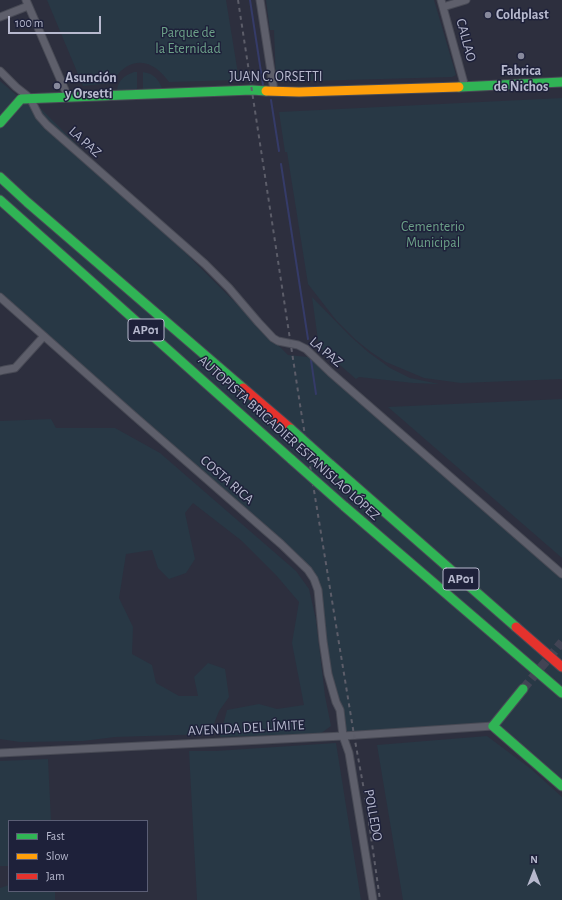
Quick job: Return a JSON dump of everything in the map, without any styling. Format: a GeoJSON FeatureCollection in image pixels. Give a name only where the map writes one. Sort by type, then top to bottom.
{"type":"FeatureCollection","features":[{"type":"Feature","properties":{"kind":"main road","name":"JUAN C. ORSETTI"},"geometry":{"type":"LineString","coordinates":[[0,123],[21,99],[30,98],[252,90],[298,92],[465,87],[562,82]]}},
{"type":"Feature","properties":{"kind":"main road","name":"AUTOPISTA BRIGADIER ESTANISLAO LÓPEZ"},"geometry":{"type":"LineString","coordinates":[[0,177],[27,202],[291,429],[562,668]]}},
{"type":"Feature","properties":{"kind":"main road","name":"AUTOPISTA BRIGADIER ESTANISLAO LÓPEZ"},"geometry":{"type":"LineString","coordinates":[[0,200],[344,506],[562,693]]}},
{"type":"Feature","properties":{"kind":"main road"},"geometry":{"type":"LineString","coordinates":[[523,688],[493,726],[562,786]]}},
{"type":"Feature","properties":{"kind":"street"},"geometry":{"type":"LineString","coordinates":[[260,0],[274,91]]}},
{"type":"Feature","properties":{"kind":"street"},"geometry":{"type":"LineString","coordinates":[[442,3],[466,0]]}},
{"type":"Feature","properties":{"kind":"street"},"geometry":{"type":"LineString","coordinates":[[0,17],[27,3],[68,97]]}},
{"type":"Feature","properties":{"kind":"street","name":"CALLAO"},"geometry":{"type":"LineString","coordinates":[[442,3],[465,87]]}},
{"type":"Feature","properties":{"kind":"street"},"geometry":{"type":"LineString","coordinates":[[0,71],[30,98]]}},
{"type":"Feature","properties":{"kind":"street","name":"LA PAZ"},"geometry":{"type":"LineString","coordinates":[[30,98],[39,116],[47,125],[205,264],[229,288],[273,338],[278,341],[298,345],[306,349],[330,372],[562,574]]}},
{"type":"Feature","properties":{"kind":"street","name":"COSTA RICA"},"geometry":{"type":"LineString","coordinates":[[0,297],[308,570],[314,579],[318,590],[328,674],[336,702],[340,710],[343,736]]}},
{"type":"Feature","properties":{"kind":"street"},"geometry":{"type":"LineString","coordinates":[[0,371],[15,368],[44,336]]}},
{"type":"Feature","properties":{"kind":"street","name":"AVENIDA DEL LÍMITE"},"geometry":{"type":"LineString","coordinates":[[0,754],[343,736],[493,726]]}},
{"type":"Feature","properties":{"kind":"street","name":"POLLEDO"},"geometry":{"type":"LineString","coordinates":[[343,736],[349,753],[373,900]]}},
{"type":"Feature","properties":{"kind":"green space","name":"Parque de la Eternidad"},"geometry":{"type":"Polygon","coordinates":[[[47,0],[226,0],[239,80],[169,82],[156,68],[145,63],[139,63],[126,67],[111,83],[83,86],[47,0]]]}},
{"type":"Feature","properties":{"kind":"green space"},"geometry":{"type":"Polygon","coordinates":[[[266,0],[434,0],[456,75],[452,77],[276,82],[274,30],[270,30],[266,0]]]}},
{"type":"Feature","properties":{"kind":"green space"},"geometry":{"type":"Polygon","coordinates":[[[134,72],[137,72],[137,90],[117,91],[122,79],[134,72]]]}},
{"type":"Feature","properties":{"kind":"green space"},"geometry":{"type":"Polygon","coordinates":[[[143,72],[156,78],[163,90],[143,90],[143,72]]]}},
{"type":"Feature","properties":{"kind":"green space"},"geometry":{"type":"Polygon","coordinates":[[[0,81],[21,99],[30,98],[288,355],[308,357],[330,372],[562,574],[562,786],[493,726],[343,736],[328,674],[318,590],[308,570],[0,297],[0,81]]]}},
{"type":"Feature","properties":{"kind":"green space","name":"Cementerio Municipal"},"geometry":{"type":"Polygon","coordinates":[[[562,98],[562,379],[461,383],[424,378],[386,362],[356,340],[336,320],[308,284],[287,152],[285,152],[279,112],[562,98]]]}},
{"type":"Feature","properties":{"kind":"green space"},"geometry":{"type":"Polygon","coordinates":[[[312,297],[350,336],[368,352],[390,368],[410,378],[439,384],[413,383],[359,377],[356,379],[319,347],[312,297]]]}},
{"type":"Feature","properties":{"kind":"green space"},"geometry":{"type":"Polygon","coordinates":[[[562,399],[562,558],[388,407],[562,399]]]}},
{"type":"Feature","properties":{"kind":"green space"},"geometry":{"type":"Polygon","coordinates":[[[51,419],[56,428],[115,428],[160,453],[296,571],[309,589],[316,620],[325,696],[331,726],[320,734],[220,737],[227,710],[259,704],[277,709],[304,705],[292,643],[299,602],[276,575],[242,541],[193,503],[185,513],[195,559],[186,573],[169,579],[158,568],[152,550],[126,554],[119,598],[133,627],[132,654],[152,665],[156,683],[179,696],[198,696],[194,677],[208,663],[225,669],[229,697],[219,711],[210,734],[115,737],[83,741],[20,742],[0,739],[0,421],[51,419]]]}},
{"type":"Feature","properties":{"kind":"green space"},"geometry":{"type":"Polygon","coordinates":[[[487,736],[531,769],[562,797],[562,900],[403,900],[377,745],[487,736]]]}},
{"type":"Feature","properties":{"kind":"green space"},"geometry":{"type":"Polygon","coordinates":[[[336,743],[361,900],[197,900],[189,751],[216,751],[336,743]]]}},
{"type":"Feature","properties":{"kind":"green space"},"geometry":{"type":"Polygon","coordinates":[[[48,759],[51,820],[8,820],[8,866],[0,866],[0,761],[48,759]]]}},
{"type":"Feature","properties":{"kind":"green space"},"geometry":{"type":"Polygon","coordinates":[[[8,885],[8,892],[55,892],[55,900],[0,900],[0,888],[8,885]]]}},
{"type":"Feature","properties":{"kind":"waterway"},"geometry":{"type":"LineString","coordinates":[[250,0],[263,85]]}},
{"type":"Feature","properties":{"kind":"waterway"},"geometry":{"type":"LineString","coordinates":[[271,100],[279,151]]}},
{"type":"Feature","properties":{"kind":"waterway"},"geometry":{"type":"LineString","coordinates":[[281,164],[308,339]]}},
{"type":"Feature","properties":{"kind":"waterway"},"geometry":{"type":"LineString","coordinates":[[311,360],[316,394]]}},
{"type":"Feature","properties":{"kind":"tunnel"},"geometry":{"type":"LineString","coordinates":[[523,689],[562,642]]}},
{"type":"Feature","properties":{"kind":"railway"},"geometry":{"type":"LineString","coordinates":[[238,0],[301,411],[366,801],[380,900]]}},
{"type":"Feature","properties":{"kind":"traffic: fast"},"geometry":{"type":"LineString","coordinates":[[459,87],[562,82]]}},
{"type":"Feature","properties":{"kind":"traffic: fast"},"geometry":{"type":"LineString","coordinates":[[0,123],[21,99],[252,90],[266,91]]}},
{"type":"Feature","properties":{"kind":"traffic: fast"},"geometry":{"type":"LineString","coordinates":[[0,177],[243,388]]}},
{"type":"Feature","properties":{"kind":"traffic: fast"},"geometry":{"type":"LineString","coordinates":[[0,200],[292,460]]}},
{"type":"Feature","properties":{"kind":"traffic: fast"},"geometry":{"type":"LineString","coordinates":[[291,429],[330,464]]}},
{"type":"Feature","properties":{"kind":"traffic: fast"},"geometry":{"type":"LineString","coordinates":[[292,460],[344,506]]}},
{"type":"Feature","properties":{"kind":"traffic: fast"},"geometry":{"type":"LineString","coordinates":[[330,464],[516,627]]}},
{"type":"Feature","properties":{"kind":"traffic: fast"},"geometry":{"type":"LineString","coordinates":[[344,506],[562,693]]}},
{"type":"Feature","properties":{"kind":"traffic: fast"},"geometry":{"type":"LineString","coordinates":[[523,689],[493,726],[562,786]]}},
{"type":"Feature","properties":{"kind":"traffic: slow"},"geometry":{"type":"LineString","coordinates":[[266,91],[299,92],[459,87]]}},
{"type":"Feature","properties":{"kind":"traffic: jam"},"geometry":{"type":"LineString","coordinates":[[243,388],[291,429]]}},
{"type":"Feature","properties":{"kind":"traffic: jam"},"geometry":{"type":"LineString","coordinates":[[516,627],[562,667]]}},
{"type":"Feature","properties":{"kind":"place","name":"Coldplast"},"geometry":{"type":"Point","coordinates":[488,15]}},
{"type":"Feature","properties":{"kind":"place","name":"Fabrica de Nichos"},"geometry":{"type":"Point","coordinates":[521,56]}},
{"type":"Feature","properties":{"kind":"place","name":"Asunción y Orsetti"},"geometry":{"type":"Point","coordinates":[57,86]}}]}
